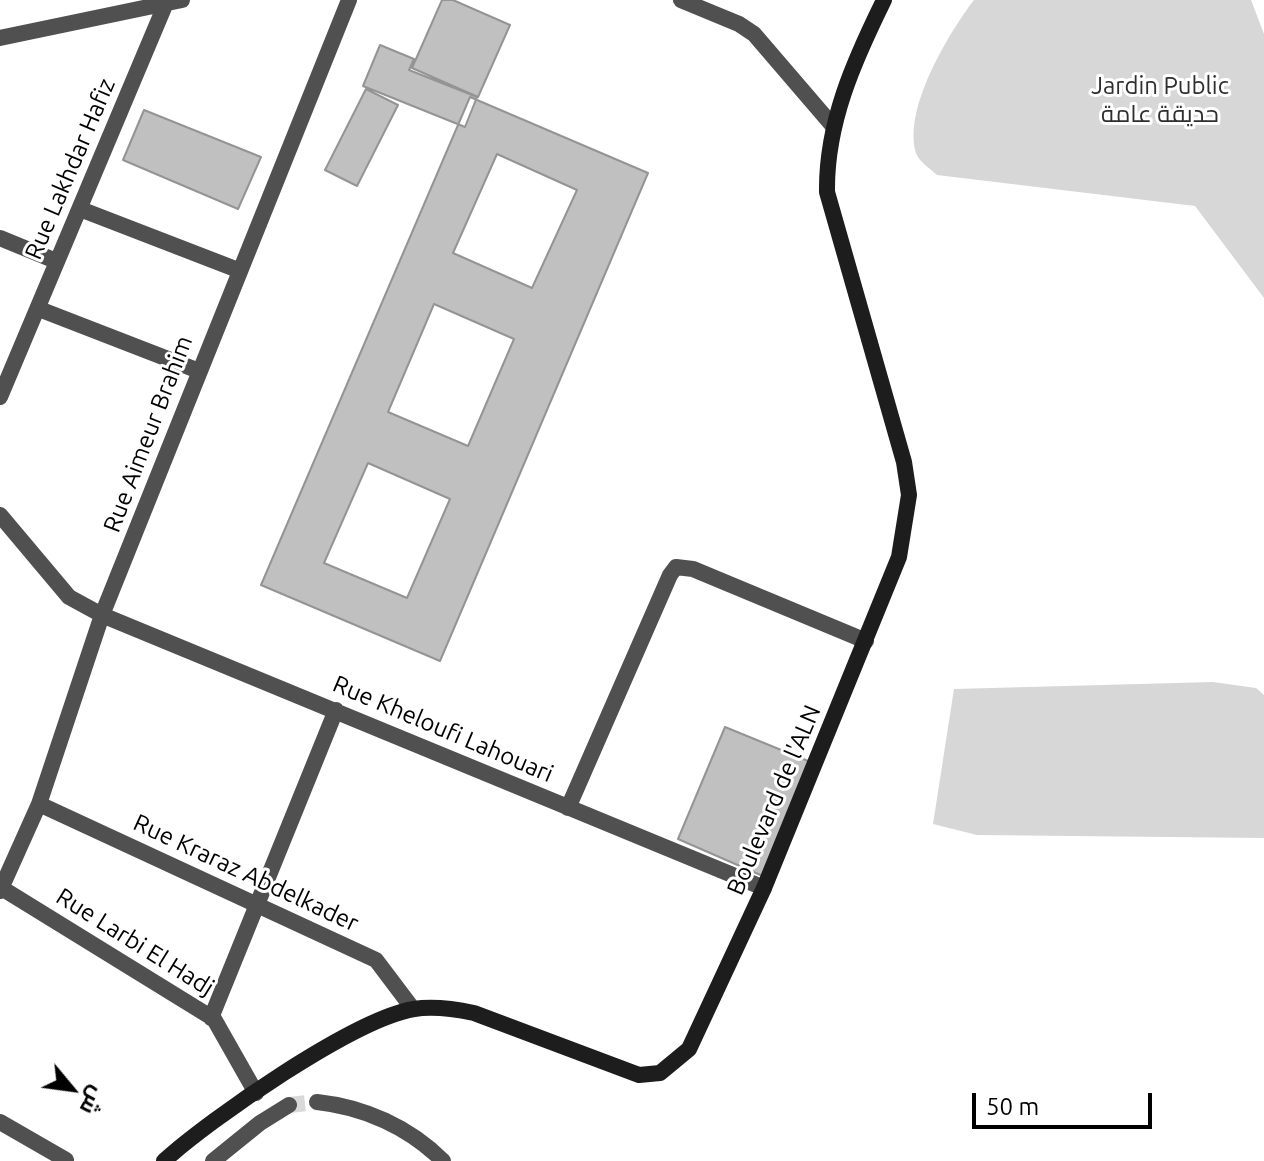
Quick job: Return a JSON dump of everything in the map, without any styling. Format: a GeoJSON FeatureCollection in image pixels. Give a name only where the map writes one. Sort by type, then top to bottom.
{"type":"FeatureCollection","features":[{"type":"Feature","properties":{"kind":"main road","name":"Boulevard de l'ALN"},"geometry":{"type":"LineString","coordinates":[[164,1161],[256,1093],[343,1038],[413,1009],[454,1008],[474,1013],[621,1071],[639,1075],[660,1073],[682,1056],[699,1032],[764,888],[899,557],[909,495],[904,462],[827,192],[827,158],[833,126],[884,0]]}},
{"type":"Feature","properties":{"kind":"street","name":"Rue Aimeur Brahim"},"geometry":{"type":"LineString","coordinates":[[1,889],[39,804],[102,615],[349,0]]}},
{"type":"Feature","properties":{"kind":"street"},"geometry":{"type":"LineString","coordinates":[[681,0],[739,24],[754,34],[833,126]]}},
{"type":"Feature","properties":{"kind":"street"},"geometry":{"type":"LineString","coordinates":[[0,38],[170,1]]}},
{"type":"Feature","properties":{"kind":"street","name":"Rue Lakhdar Hafiz"},"geometry":{"type":"LineString","coordinates":[[0,397],[170,1]]}},
{"type":"Feature","properties":{"kind":"street"},"geometry":{"type":"LineString","coordinates":[[80,209],[238,270]]}},
{"type":"Feature","properties":{"kind":"street"},"geometry":{"type":"LineString","coordinates":[[0,238],[56,261]]}},
{"type":"Feature","properties":{"kind":"street"},"geometry":{"type":"LineString","coordinates":[[39,309],[199,371]]}},
{"type":"Feature","properties":{"kind":"street","name":"Rue Kheloufi Lahouari"},"geometry":{"type":"LineString","coordinates":[[0,515],[69,597],[102,615],[764,888]]}},
{"type":"Feature","properties":{"kind":"street"},"geometry":{"type":"LineString","coordinates":[[568,808],[676,567],[693,569],[866,641]]}},
{"type":"Feature","properties":{"kind":"street"},"geometry":{"type":"LineString","coordinates":[[211,1018],[336,710]]}},
{"type":"Feature","properties":{"kind":"street","name":"Rue Kraraz Abdelkader"},"geometry":{"type":"LineString","coordinates":[[39,804],[376,960],[413,1009]]}},
{"type":"Feature","properties":{"kind":"street","name":"Rue Larbi El Hadj"},"geometry":{"type":"LineString","coordinates":[[1,889],[211,1018],[256,1093]]}},
{"type":"Feature","properties":{"kind":"street"},"geometry":{"type":"LineString","coordinates":[[317,1102],[340,1104],[379,1117],[411,1134],[443,1161]]}},
{"type":"Feature","properties":{"kind":"street"},"geometry":{"type":"LineString","coordinates":[[213,1161],[260,1123],[289,1105]]}},
{"type":"Feature","properties":{"kind":"street"},"geometry":{"type":"LineString","coordinates":[[0,1122],[66,1160]]}},
{"type":"Feature","properties":{"kind":"green space","name":"Jardin Public حديقة عامة"},"geometry":{"type":"Polygon","coordinates":[[[974,0],[1251,0],[1264,34],[1264,298],[1195,206],[937,175],[922,162],[916,153],[914,135],[922,94],[952,32],[974,0]]]}},
{"type":"Feature","properties":{"kind":"green space"},"geometry":{"type":"Polygon","coordinates":[[[1213,682],[1256,688],[1264,695],[1264,838],[977,835],[933,824],[954,689],[1213,682]]]}},
{"type":"Feature","properties":{"kind":"building"},"geometry":{"type":"Polygon","coordinates":[[[442,0],[453,0],[510,25],[478,97],[412,68],[442,0]]]}},
{"type":"Feature","properties":{"kind":"building"},"geometry":{"type":"Polygon","coordinates":[[[380,45],[414,59],[409,70],[477,97],[465,127],[363,86],[380,45]]]}},
{"type":"Feature","properties":{"kind":"building"},"geometry":{"type":"Polygon","coordinates":[[[366,89],[398,105],[357,186],[325,170],[366,89]]]}},
{"type":"Feature","properties":{"kind":"building"},"geometry":{"type":"Polygon","coordinates":[[[470,97],[648,173],[440,661],[261,585],[470,97]],[[497,154],[453,253],[532,288],[577,190],[497,154]],[[434,304],[388,412],[468,446],[514,339],[434,304]],[[368,463],[324,563],[407,598],[450,499],[368,463]]]}},
{"type":"Feature","properties":{"kind":"building"},"geometry":{"type":"Polygon","coordinates":[[[144,110],[261,157],[238,209],[123,160],[144,110]]]}},
{"type":"Feature","properties":{"kind":"building"},"geometry":{"type":"Polygon","coordinates":[[[725,727],[813,763],[765,877],[678,839],[725,727]]]}},
{"type":"Feature","properties":{"kind":"tunnel"},"geometry":{"type":"LineString","coordinates":[[289,1105],[317,1102]]}}]}
